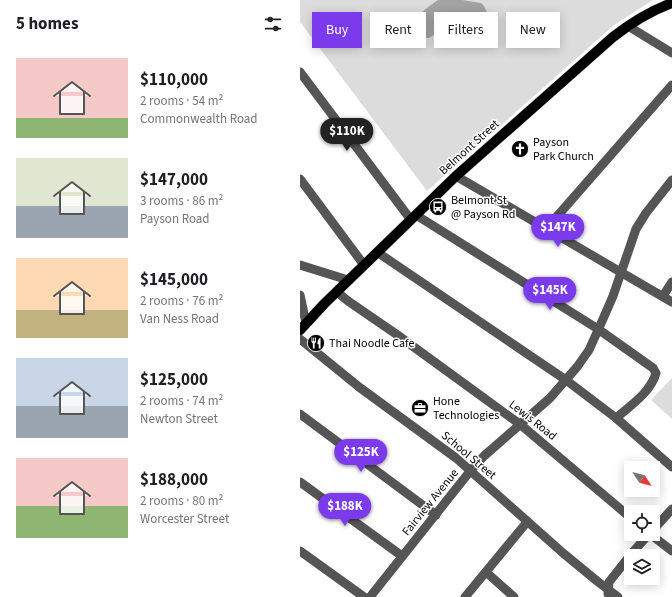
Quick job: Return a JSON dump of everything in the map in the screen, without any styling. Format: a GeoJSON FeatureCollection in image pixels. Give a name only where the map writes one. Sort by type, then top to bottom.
{"type":"FeatureCollection","features":[{"type":"Feature","properties":{"kind":"main road","name":"Belmont Street"},"geometry":{"type":"LineString","coordinates":[[303,327],[348,280],[456,176],[602,46],[628,26],[652,12],[672,3]]}},
{"type":"Feature","properties":{"kind":"street"},"geometry":{"type":"LineString","coordinates":[[628,26],[672,53]]}},
{"type":"Feature","properties":{"kind":"street"},"geometry":{"type":"LineString","coordinates":[[300,72],[414,217],[598,329],[653,368],[656,373],[655,378],[648,389],[616,418]]}},
{"type":"Feature","properties":{"kind":"street"},"geometry":{"type":"LineString","coordinates":[[546,229],[672,85]]}},
{"type":"Feature","properties":{"kind":"street"},"geometry":{"type":"LineString","coordinates":[[456,176],[672,302]]}},
{"type":"Feature","properties":{"kind":"street"},"geometry":{"type":"LineString","coordinates":[[300,179],[364,265]]}},
{"type":"Feature","properties":{"kind":"street","name":"Fairview Avenue"},"geometry":{"type":"LineString","coordinates":[[370,597],[471,470],[488,452],[521,425],[550,398],[577,368],[589,350],[598,329],[621,272],[636,229],[646,213],[672,180]]}},
{"type":"Feature","properties":{"kind":"street"},"geometry":{"type":"LineString","coordinates":[[377,252],[566,380],[616,418],[672,467]]}},
{"type":"Feature","properties":{"kind":"street"},"geometry":{"type":"LineString","coordinates":[[300,265],[348,280]]}},
{"type":"Feature","properties":{"kind":"street"},"geometry":{"type":"LineString","coordinates":[[663,296],[672,282]]}},
{"type":"Feature","properties":{"kind":"street","name":"Lewis Road"},"geometry":{"type":"LineString","coordinates":[[337,292],[521,425],[624,512]]}},
{"type":"Feature","properties":{"kind":"street"},"geometry":{"type":"LineString","coordinates":[[300,296],[303,327]]}},
{"type":"Feature","properties":{"kind":"street","name":"School Street"},"geometry":{"type":"LineString","coordinates":[[300,338],[359,387],[448,451],[608,594],[618,597]]}},
{"type":"Feature","properties":{"kind":"street"},"geometry":{"type":"LineString","coordinates":[[300,414],[436,515]]}},
{"type":"Feature","properties":{"kind":"street"},"geometry":{"type":"LineString","coordinates":[[300,482],[402,556]]}},
{"type":"Feature","properties":{"kind":"street"},"geometry":{"type":"LineString","coordinates":[[660,522],[672,509]]}},
{"type":"Feature","properties":{"kind":"street"},"geometry":{"type":"LineString","coordinates":[[465,597],[527,522]]}},
{"type":"Feature","properties":{"kind":"street"},"geometry":{"type":"LineString","coordinates":[[608,594],[609,582],[643,541]]}},
{"type":"Feature","properties":{"kind":"street"},"geometry":{"type":"LineString","coordinates":[[659,541],[672,551]]}},
{"type":"Feature","properties":{"kind":"street"},"geometry":{"type":"LineString","coordinates":[[300,551],[364,597]]}},
{"type":"Feature","properties":{"kind":"street"},"geometry":{"type":"LineString","coordinates":[[486,572],[514,597]]}},
{"type":"Feature","properties":{"kind":"shaded area"},"geometry":{"type":"Polygon","coordinates":[[[300,0],[653,0],[614,25],[427,191],[320,48],[362,48],[362,12],[312,12],[312,38],[300,22],[300,0]]]}},
{"type":"Feature","properties":{"kind":"shaded area"},"geometry":{"type":"Polygon","coordinates":[[[438,0],[462,0],[481,3],[487,12],[434,12],[434,34],[429,38],[426,38],[426,12],[422,12],[438,0]]]}},
{"type":"Feature","properties":{"kind":"shaded area"},"geometry":{"type":"Polygon","coordinates":[[[672,378],[672,419],[651,400],[672,378]]]}},
{"type":"Feature","properties":{"kind":"place","name":"Payson Park Church"},"geometry":{"type":"Point","coordinates":[520,149]}},
{"type":"Feature","properties":{"kind":"place","name":"Belmont St @ Payson Rd"},"geometry":{"type":"Point","coordinates":[438,207]}},
{"type":"Feature","properties":{"kind":"place","name":"Thai Noodle Cafe"},"geometry":{"type":"Point","coordinates":[316,343]}},
{"type":"Feature","properties":{"kind":"place","name":"Hone Technologies"},"geometry":{"type":"Point","coordinates":[420,408]}}]}
